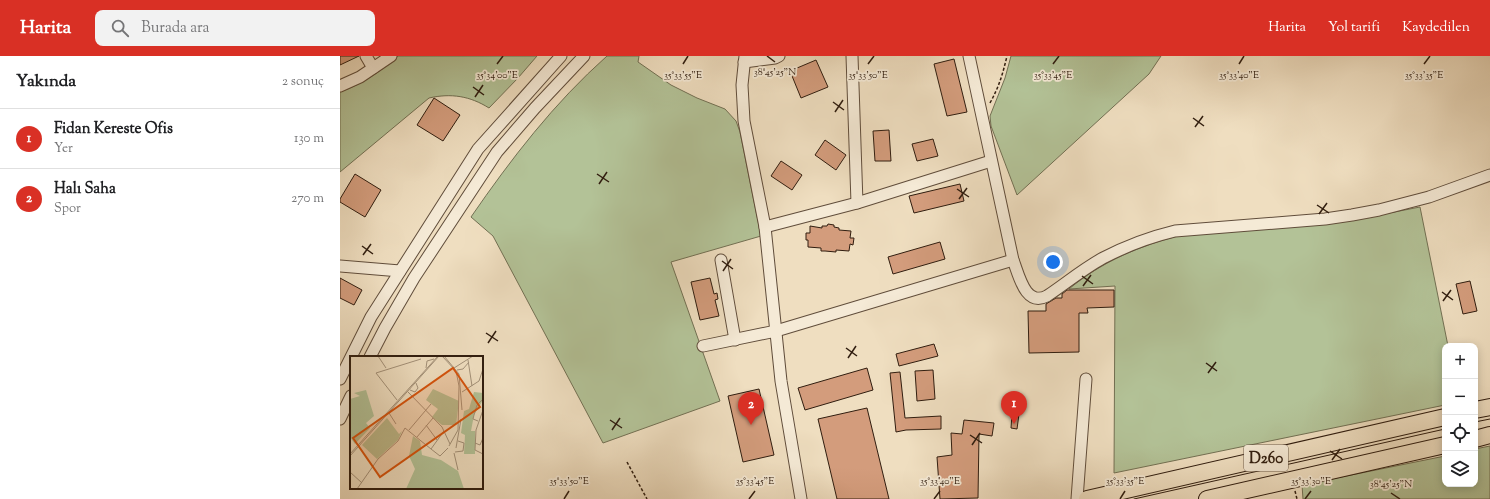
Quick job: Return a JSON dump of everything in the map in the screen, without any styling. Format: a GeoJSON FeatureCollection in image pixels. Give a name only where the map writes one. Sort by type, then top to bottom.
{"type":"FeatureCollection","features":[{"type":"Feature","properties":{"kind":"highway"},"geometry":{"type":"LineString","coordinates":[[1478,409],[1490,407]]}},
{"type":"Feature","properties":{"kind":"highway","name":"D260"},"geometry":{"type":"LineString","coordinates":[[1087,499],[1442,418]]}},
{"type":"Feature","properties":{"kind":"highway"},"geometry":{"type":"LineString","coordinates":[[1478,438],[1490,435]]}},
{"type":"Feature","properties":{"kind":"highway","name":"D260"},"geometry":{"type":"LineString","coordinates":[[1207,499],[1442,446]]}},
{"type":"Feature","properties":{"kind":"street"},"geometry":{"type":"LineString","coordinates":[[366,56],[373,68]]}},
{"type":"Feature","properties":{"kind":"street"},"geometry":{"type":"LineString","coordinates":[[340,86],[360,77],[391,56]]}},
{"type":"Feature","properties":{"kind":"street"},"geometry":{"type":"LineString","coordinates":[[352,356],[371,317],[478,149],[561,56]]}},
{"type":"Feature","properties":{"kind":"street"},"geometry":{"type":"LineString","coordinates":[[371,356],[414,278],[497,152],[535,108],[584,56]]}},
{"type":"Feature","properties":{"kind":"street"},"geometry":{"type":"LineString","coordinates":[[780,56],[775,58],[744,59],[742,97],[744,121],[765,227],[783,398],[801,499]]}},
{"type":"Feature","properties":{"kind":"street"},"geometry":{"type":"LineString","coordinates":[[852,56],[857,203]]}},
{"type":"Feature","properties":{"kind":"street"},"geometry":{"type":"LineString","coordinates":[[969,56],[1013,260],[1026,292],[1031,297],[1039,299],[1047,296],[1102,259],[1122,249],[1160,234],[1175,231],[1324,219],[1352,215],[1430,197],[1490,175]]}},
{"type":"Feature","properties":{"kind":"street"},"geometry":{"type":"LineString","coordinates":[[765,227],[857,203],[991,161]]}},
{"type":"Feature","properties":{"kind":"street"},"geometry":{"type":"LineString","coordinates":[[721,260],[735,340]]}},
{"type":"Feature","properties":{"kind":"street"},"geometry":{"type":"LineString","coordinates":[[703,346],[776,331],[1013,260]]}},
{"type":"Feature","properties":{"kind":"street"},"geometry":{"type":"LineString","coordinates":[[340,266],[400,271]]}},
{"type":"Feature","properties":{"kind":"street"},"geometry":{"type":"LineString","coordinates":[[340,379],[350,359]]}},
{"type":"Feature","properties":{"kind":"street"},"geometry":{"type":"LineString","coordinates":[[1077,499],[1086,379]]}},
{"type":"Feature","properties":{"kind":"street"},"geometry":{"type":"LineString","coordinates":[[340,419],[350,398]]}},
{"type":"Feature","properties":{"kind":"path"},"geometry":{"type":"LineString","coordinates":[[981,117],[997,91],[1007,56]]}},
{"type":"Feature","properties":{"kind":"path"},"geometry":{"type":"LineString","coordinates":[[626,462],[647,499]]}},
{"type":"Feature","properties":{"kind":"green space"},"geometry":{"type":"Polygon","coordinates":[[[398,56],[537,56],[489,108],[467,98],[445,96],[429,98],[340,172],[340,92],[370,77],[398,56]]]}},
{"type":"Feature","properties":{"kind":"green space"},"geometry":{"type":"Polygon","coordinates":[[[607,56],[639,56],[638,62],[671,85],[697,98],[725,109],[736,121],[740,132],[761,236],[671,262],[720,401],[603,443],[493,236],[471,217],[534,132],[569,93],[607,56]]]}},
{"type":"Feature","properties":{"kind":"green space"},"geometry":{"type":"Polygon","coordinates":[[[1011,56],[1161,56],[1149,74],[1017,195],[991,126],[990,116],[1005,78],[1011,56]]]}},
{"type":"Feature","properties":{"kind":"green space"},"geometry":{"type":"Polygon","coordinates":[[[1420,207],[1447,343],[1442,343],[1442,406],[1114,473],[1115,286],[1069,289],[1081,279],[1122,256],[1137,249],[1182,235],[1384,214],[1420,207]]]}},
{"type":"Feature","properties":{"kind":"green space"},"geometry":{"type":"Polygon","coordinates":[[[1490,446],[1490,499],[1303,499],[1302,485],[1442,457],[1442,487],[1478,487],[1478,448],[1490,446]]]}},
{"type":"Feature","properties":{"kind":"building"},"geometry":{"type":"Polygon","coordinates":[[[340,56],[359,56],[340,65],[340,56]]]}},
{"type":"Feature","properties":{"kind":"building"},"geometry":{"type":"Polygon","coordinates":[[[954,59],[967,112],[947,116],[934,64],[954,59]]]}},
{"type":"Feature","properties":{"kind":"building"},"geometry":{"type":"Polygon","coordinates":[[[816,60],[828,87],[801,98],[790,71],[816,60]]]}},
{"type":"Feature","properties":{"kind":"building"},"geometry":{"type":"Polygon","coordinates":[[[434,98],[460,115],[443,141],[417,125],[434,98]]]}},
{"type":"Feature","properties":{"kind":"building"},"geometry":{"type":"Polygon","coordinates":[[[889,130],[891,161],[875,161],[873,131],[889,130]]]}},
{"type":"Feature","properties":{"kind":"building"},"geometry":{"type":"Polygon","coordinates":[[[933,139],[938,156],[917,161],[912,144],[933,139]]]}},
{"type":"Feature","properties":{"kind":"building"},"geometry":{"type":"Polygon","coordinates":[[[825,140],[846,155],[836,170],[815,155],[825,140]]]}},
{"type":"Feature","properties":{"kind":"building"},"geometry":{"type":"Polygon","coordinates":[[[781,161],[802,175],[792,190],[771,176],[781,161]]]}},
{"type":"Feature","properties":{"kind":"building"},"geometry":{"type":"Polygon","coordinates":[[[355,174],[381,190],[365,217],[340,202],[340,199],[355,174]]]}},
{"type":"Feature","properties":{"kind":"building"},"geometry":{"type":"Polygon","coordinates":[[[960,184],[964,201],[914,213],[909,196],[960,184]]]}},
{"type":"Feature","properties":{"kind":"building"},"geometry":{"type":"Polygon","coordinates":[[[828,224],[834,225],[834,227],[839,228],[839,230],[851,231],[850,238],[854,238],[853,245],[850,244],[849,251],[821,251],[821,248],[808,247],[806,233],[810,233],[810,226],[822,228],[822,226],[827,226],[828,224]]]}},
{"type":"Feature","properties":{"kind":"building"},"geometry":{"type":"Polygon","coordinates":[[[940,242],[945,259],[893,274],[888,257],[940,242]]]}},
{"type":"Feature","properties":{"kind":"building"},"geometry":{"type":"Polygon","coordinates":[[[340,278],[362,290],[354,305],[340,298],[340,278]]]}},
{"type":"Feature","properties":{"kind":"building"},"geometry":{"type":"Polygon","coordinates":[[[710,278],[714,294],[717,293],[718,299],[715,300],[719,316],[700,320],[691,282],[710,278]]]}},
{"type":"Feature","properties":{"kind":"building"},"geometry":{"type":"Polygon","coordinates":[[[1470,281],[1477,311],[1463,314],[1456,284],[1470,281]]]}},
{"type":"Feature","properties":{"kind":"building"},"geometry":{"type":"Polygon","coordinates":[[[1067,290],[1114,290],[1114,307],[1087,308],[1088,313],[1079,313],[1079,352],[1029,353],[1028,311],[1046,311],[1046,304],[1056,298],[1062,298],[1062,294],[1067,290]]]}},
{"type":"Feature","properties":{"kind":"building"},"geometry":{"type":"Polygon","coordinates":[[[934,344],[938,356],[899,366],[896,354],[934,344]]]}},
{"type":"Feature","properties":{"kind":"building"},"geometry":{"type":"Polygon","coordinates":[[[867,368],[873,390],[805,410],[798,388],[867,368]]]}},
{"type":"Feature","properties":{"kind":"building"},"geometry":{"type":"Polygon","coordinates":[[[933,370],[935,399],[917,401],[915,371],[933,370]]]}},
{"type":"Feature","properties":{"kind":"building"},"geometry":{"type":"Polygon","coordinates":[[[900,372],[905,418],[941,416],[941,429],[906,430],[896,432],[890,373],[900,372]]]}},
{"type":"Feature","properties":{"kind":"building"},"geometry":{"type":"Polygon","coordinates":[[[759,389],[774,455],[743,462],[728,396],[759,389]]]}},
{"type":"Feature","properties":{"kind":"building"},"geometry":{"type":"Polygon","coordinates":[[[867,408],[889,499],[837,499],[818,419],[867,408]]]}},
{"type":"Feature","properties":{"kind":"building"},"geometry":{"type":"Polygon","coordinates":[[[1012,414],[1019,414],[1017,429],[1011,428],[1012,414]]]}},
{"type":"Feature","properties":{"kind":"building"},"geometry":{"type":"Polygon","coordinates":[[[964,420],[994,423],[992,436],[979,434],[978,498],[940,499],[937,457],[952,455],[951,433],[962,434],[964,420]]]}},
{"type":"Feature","properties":{"kind":"tram line"},"geometry":{"type":"LineString","coordinates":[[1478,421],[1490,419]]}},
{"type":"Feature","properties":{"kind":"tram line"},"geometry":{"type":"LineString","coordinates":[[1134,499],[1442,430]]}},
{"type":"Feature","properties":{"kind":"place","name":"Fidan Kereste Ofis"},"geometry":{"type":"Point","coordinates":[1014,424]}},
{"type":"Feature","properties":{"kind":"place","name":"Halı Saha"},"geometry":{"type":"Point","coordinates":[751,425]}}]}
